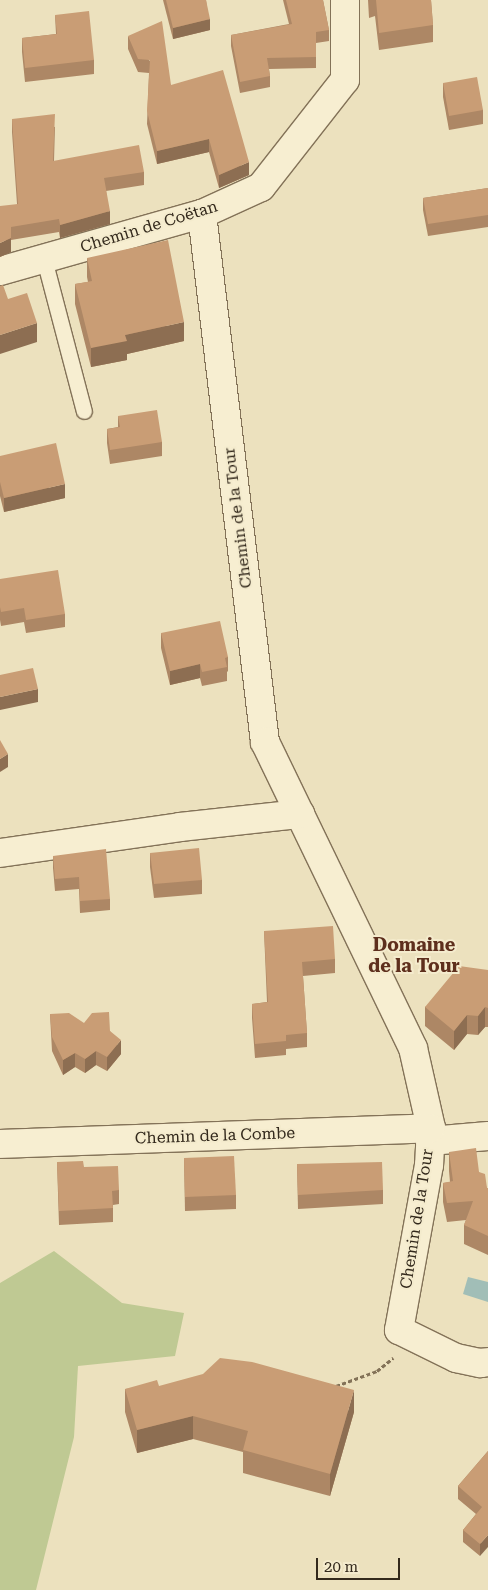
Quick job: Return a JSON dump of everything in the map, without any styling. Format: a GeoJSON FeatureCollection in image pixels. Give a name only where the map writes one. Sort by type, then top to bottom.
{"type":"FeatureCollection","features":[{"type":"Feature","properties":{"kind":"street","name":"Chemin de Coëtan"},"geometry":{"type":"LineString","coordinates":[[0,271],[202,214],[261,187],[345,80],[345,0]]}},
{"type":"Feature","properties":{"kind":"street","name":"Chemin de la Tour"},"geometry":{"type":"LineString","coordinates":[[202,214],[265,742],[413,1048],[430,1135],[429,1165],[399,1330],[417,1340]]}},
{"type":"Feature","properties":{"kind":"street"},"geometry":{"type":"LineString","coordinates":[[0,853],[180,827],[300,814]]}},
{"type":"Feature","properties":{"kind":"street","name":"Chemin de la Combe"},"geometry":{"type":"LineString","coordinates":[[0,1144],[430,1135],[488,1136]]}},
{"type":"Feature","properties":{"kind":"street"},"geometry":{"type":"LineString","coordinates":[[417,1340],[456,1358],[480,1364],[488,1362]]}},
{"type":"Feature","properties":{"kind":"lane"},"geometry":{"type":"LineString","coordinates":[[44,259],[84,411]]}},
{"type":"Feature","properties":{"kind":"path"},"geometry":{"type":"LineString","coordinates":[[330,1389],[377,1371],[417,1340]]}},
{"type":"Feature","properties":{"kind":"green space"},"geometry":{"type":"Polygon","coordinates":[[[54,1251],[122,1303],[184,1313],[175,1356],[78,1366],[74,1437],[36,1590],[0,1590],[0,1283],[54,1251]]]}},
{"type":"Feature","properties":{"kind":"water"},"geometry":{"type":"Polygon","coordinates":[[[468,1277],[488,1282],[488,1302],[463,1294],[468,1277]]]}},
{"type":"Feature","properties":{"kind":"building"},"geometry":{"type":"Polygon","coordinates":[[[166,0],[206,0],[210,19],[173,28],[166,0]]]}},
{"type":"Feature","properties":{"kind":"building"},"geometry":{"type":"Polygon","coordinates":[[[286,0],[323,0],[329,30],[316,32],[316,57],[267,58],[270,76],[240,82],[231,35],[292,24],[286,0]]]}},
{"type":"Feature","properties":{"kind":"building"},"geometry":{"type":"Polygon","coordinates":[[[376,0],[431,0],[433,25],[379,33],[376,0]]]}},
{"type":"Feature","properties":{"kind":"building"},"geometry":{"type":"Polygon","coordinates":[[[89,11],[94,60],[25,68],[22,38],[57,34],[55,15],[89,11]]]}},
{"type":"Feature","properties":{"kind":"building"},"geometry":{"type":"Polygon","coordinates":[[[162,21],[171,85],[223,70],[249,162],[219,175],[209,139],[157,151],[147,111],[150,60],[138,59],[128,36],[162,21]]]}},
{"type":"Feature","properties":{"kind":"building"},"geometry":{"type":"Polygon","coordinates":[[[477,77],[483,110],[449,116],[443,83],[477,77]]]}},
{"type":"Feature","properties":{"kind":"building"},"geometry":{"type":"Polygon","coordinates":[[[55,114],[53,161],[139,145],[144,172],[104,178],[110,211],[60,225],[59,219],[11,227],[11,238],[0,243],[0,206],[18,204],[12,119],[55,114]]]}},
{"type":"Feature","properties":{"kind":"building"},"geometry":{"type":"Polygon","coordinates":[[[488,188],[488,215],[428,224],[423,198],[488,188]]]}},
{"type":"Feature","properties":{"kind":"building"},"geometry":{"type":"Polygon","coordinates":[[[168,240],[184,322],[125,335],[127,341],[91,348],[75,284],[92,281],[87,258],[168,240]]]}},
{"type":"Feature","properties":{"kind":"building"},"geometry":{"type":"Polygon","coordinates":[[[3,285],[8,299],[27,293],[37,323],[0,335],[0,286],[3,285]]]}},
{"type":"Feature","properties":{"kind":"building"},"geometry":{"type":"Polygon","coordinates":[[[157,410],[162,442],[110,450],[107,429],[120,427],[118,416],[157,410]]]}},
{"type":"Feature","properties":{"kind":"building"},"geometry":{"type":"Polygon","coordinates":[[[56,443],[65,484],[4,498],[0,482],[0,456],[56,443]]]}},
{"type":"Feature","properties":{"kind":"building"},"geometry":{"type":"Polygon","coordinates":[[[58,570],[65,614],[26,620],[24,608],[1,612],[0,579],[58,570]]]}},
{"type":"Feature","properties":{"kind":"building"},"geometry":{"type":"Polygon","coordinates":[[[220,621],[228,657],[225,658],[227,667],[202,672],[200,664],[170,671],[161,633],[220,621]]]}},
{"type":"Feature","properties":{"kind":"building"},"geometry":{"type":"Polygon","coordinates":[[[33,668],[38,689],[0,697],[0,675],[33,668]]]}},
{"type":"Feature","properties":{"kind":"building"},"geometry":{"type":"Polygon","coordinates":[[[0,740],[8,754],[0,759],[0,740]]]}},
{"type":"Feature","properties":{"kind":"building"},"geometry":{"type":"Polygon","coordinates":[[[199,848],[202,880],[154,884],[150,853],[199,848]]]}},
{"type":"Feature","properties":{"kind":"building"},"geometry":{"type":"Polygon","coordinates":[[[106,849],[110,899],[80,901],[79,877],[55,879],[53,856],[106,849]]]}},
{"type":"Feature","properties":{"kind":"building"},"geometry":{"type":"Polygon","coordinates":[[[333,926],[335,959],[302,962],[307,1033],[286,1035],[286,1041],[255,1044],[252,1004],[268,1002],[264,931],[333,926]]]}},
{"type":"Feature","properties":{"kind":"building"},"geometry":{"type":"Polygon","coordinates":[[[459,966],[488,970],[488,1008],[485,1007],[478,1016],[467,1015],[454,1031],[425,1007],[459,966]]]}},
{"type":"Feature","properties":{"kind":"building"},"geometry":{"type":"Polygon","coordinates":[[[109,1012],[110,1031],[121,1040],[107,1057],[96,1051],[85,1059],[75,1053],[63,1060],[52,1037],[50,1014],[69,1013],[84,1023],[92,1013],[109,1012]]]}},
{"type":"Feature","properties":{"kind":"building"},"geometry":{"type":"Polygon","coordinates":[[[476,1148],[479,1172],[485,1174],[488,1188],[488,1236],[464,1225],[473,1201],[447,1203],[443,1183],[453,1181],[449,1152],[476,1148]]]}},
{"type":"Feature","properties":{"kind":"building"},"geometry":{"type":"Polygon","coordinates":[[[234,1156],[236,1195],[185,1197],[184,1158],[234,1156]]]}},
{"type":"Feature","properties":{"kind":"building"},"geometry":{"type":"Polygon","coordinates":[[[83,1161],[84,1167],[118,1166],[119,1190],[112,1191],[113,1208],[59,1211],[57,1162],[83,1161]]]}},
{"type":"Feature","properties":{"kind":"building"},"geometry":{"type":"Polygon","coordinates":[[[382,1162],[383,1190],[298,1195],[297,1164],[382,1162]]]}},
{"type":"Feature","properties":{"kind":"building"},"geometry":{"type":"Polygon","coordinates":[[[220,1358],[252,1362],[354,1390],[330,1474],[243,1450],[248,1431],[193,1416],[137,1430],[125,1389],[157,1380],[159,1386],[203,1374],[220,1358]]]}},
{"type":"Feature","properties":{"kind":"building"},"geometry":{"type":"Polygon","coordinates":[[[488,1451],[488,1535],[480,1544],[463,1530],[482,1507],[458,1486],[488,1451]]]}},
{"type":"Feature","properties":{"kind":"district","name":"Domaine de la Tour"},"geometry":{"type":"Point","coordinates":[414,956]}}]}
